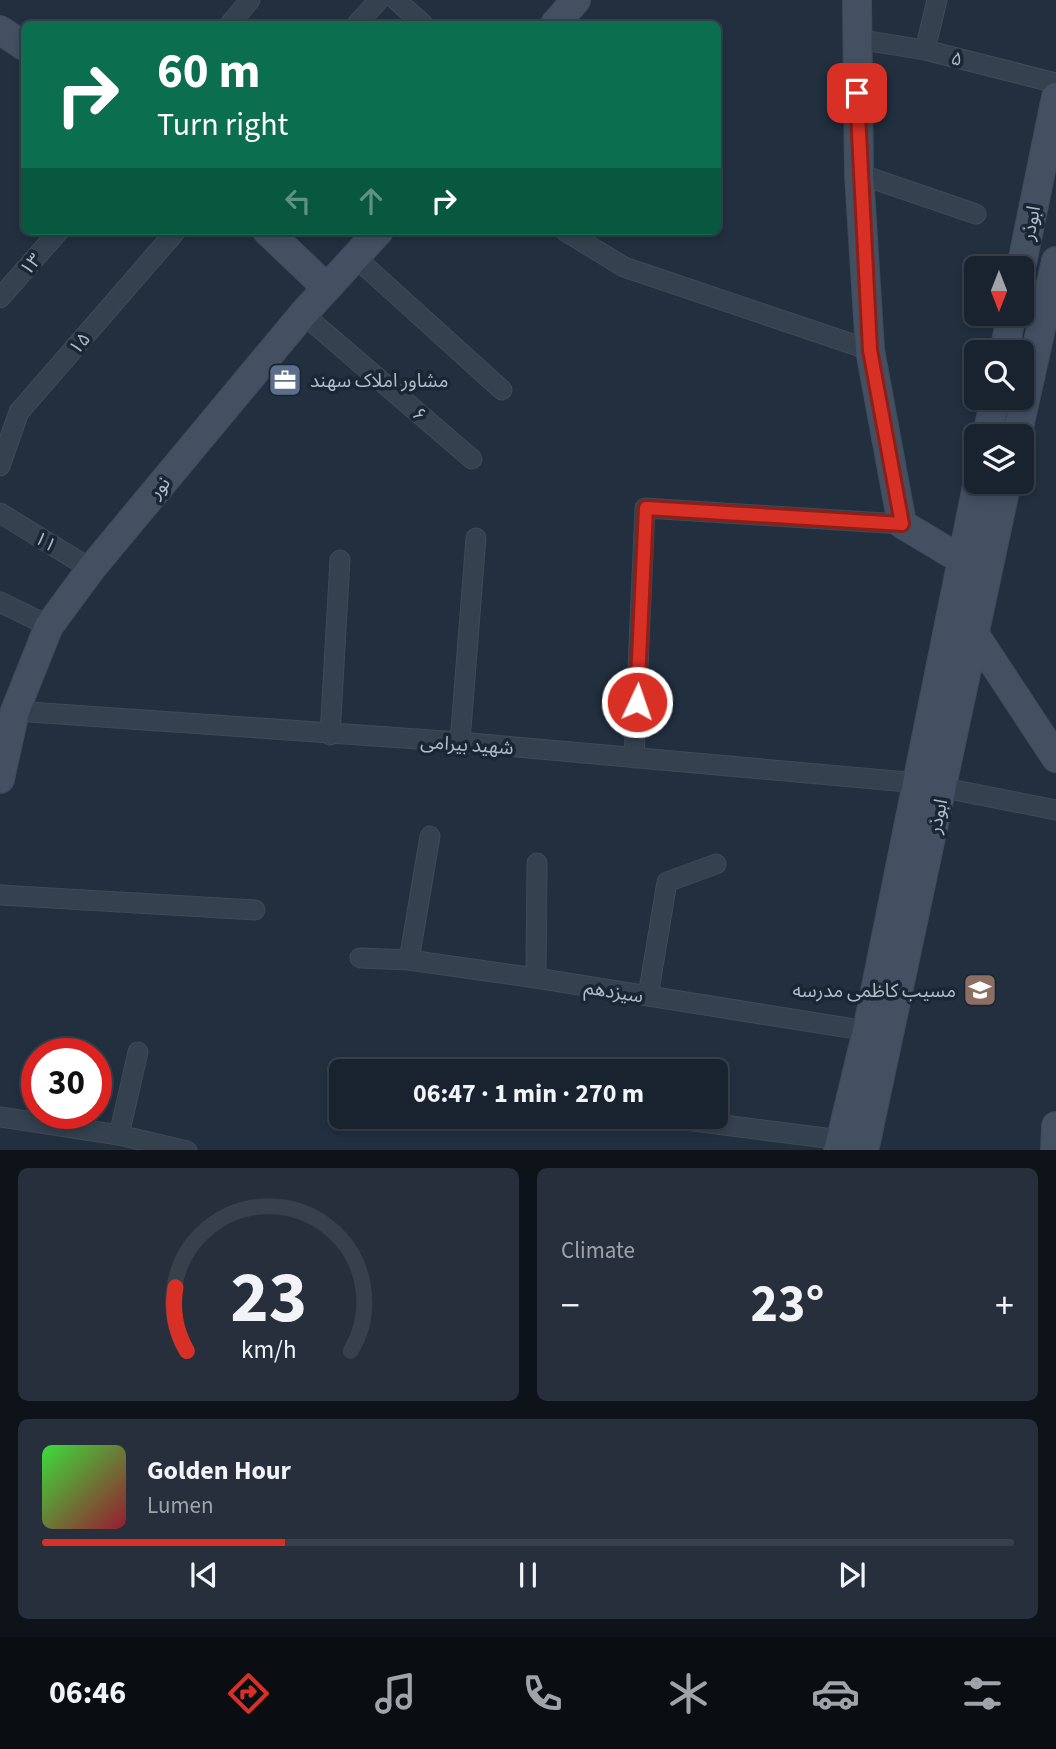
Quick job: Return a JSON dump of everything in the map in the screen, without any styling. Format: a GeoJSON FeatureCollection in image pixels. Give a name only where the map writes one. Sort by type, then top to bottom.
{"type":"FeatureCollection","features":[{"type":"Feature","properties":{"kind":"main road"},"geometry":{"type":"LineString","coordinates":[[558,21],[576,0]]}},
{"type":"Feature","properties":{"kind":"main road"},"geometry":{"type":"LineString","coordinates":[[857,0],[859,174],[870,350],[902,524],[975,563]]}},
{"type":"Feature","properties":{"kind":"main road","name":"ابوذر"},"geometry":{"type":"LineString","coordinates":[[1023,256],[1056,97]]}},
{"type":"Feature","properties":{"kind":"main road"},"geometry":{"type":"LineString","coordinates":[[271,235],[327,288]]}},
{"type":"Feature","properties":{"kind":"main road","name":"نور"},"geometry":{"type":"LineString","coordinates":[[0,779],[15,711],[49,626],[92,569],[303,314],[375,235]]}},
{"type":"Feature","properties":{"kind":"main road","name":"ابوذر"},"geometry":{"type":"LineString","coordinates":[[1020,424],[1056,261]]}},
{"type":"Feature","properties":{"kind":"main road","name":"ابوذر"},"geometry":{"type":"LineString","coordinates":[[847,1147],[867,1031],[931,785],[975,635],[978,494]]}},
{"type":"Feature","properties":{"kind":"main road","name":"ابوذر"},"geometry":{"type":"LineString","coordinates":[[847,1147],[931,785],[975,563],[1002,494]]}},
{"type":"Feature","properties":{"kind":"main road"},"geometry":{"type":"LineString","coordinates":[[975,635],[1056,758]]}},
{"type":"Feature","properties":{"kind":"main road"},"geometry":{"type":"LineString","coordinates":[[1055,1150],[1056,1126]]}},
{"type":"Feature","properties":{"kind":"street"},"geometry":{"type":"LineString","coordinates":[[232,21],[250,0]]}},
{"type":"Feature","properties":{"kind":"street"},"geometry":{"type":"LineString","coordinates":[[359,21],[379,0]]}},
{"type":"Feature","properties":{"kind":"street"},"geometry":{"type":"LineString","coordinates":[[925,50],[937,0]]}},
{"type":"Feature","properties":{"kind":"street"},"geometry":{"type":"LineString","coordinates":[[402,5],[420,21]]}},
{"type":"Feature","properties":{"kind":"street","name":"۵"},"geometry":{"type":"LineString","coordinates":[[856,39],[925,50],[1056,83]]}},
{"type":"Feature","properties":{"kind":"street"},"geometry":{"type":"LineString","coordinates":[[859,174],[976,214]]}},
{"type":"Feature","properties":{"kind":"street","name":"۱۳"},"geometry":{"type":"LineString","coordinates":[[0,298],[55,235]]}},
{"type":"Feature","properties":{"kind":"street","name":"۱۵"},"geometry":{"type":"LineString","coordinates":[[0,466],[19,412],[173,235]]}},
{"type":"Feature","properties":{"kind":"street"},"geometry":{"type":"LineString","coordinates":[[572,235],[624,267],[870,350]]}},
{"type":"Feature","properties":{"kind":"street"},"geometry":{"type":"LineString","coordinates":[[355,257],[502,390]]}},
{"type":"Feature","properties":{"kind":"street","name":"۶"},"geometry":{"type":"LineString","coordinates":[[303,314],[472,459]]}},
{"type":"Feature","properties":{"kind":"street"},"geometry":{"type":"LineString","coordinates":[[634,758],[646,508],[902,524]]}},
{"type":"Feature","properties":{"kind":"street","name":"۱۱"},"geometry":{"type":"LineString","coordinates":[[0,513],[92,569]]}},
{"type":"Feature","properties":{"kind":"street"},"geometry":{"type":"LineString","coordinates":[[460,742],[476,538]]}},
{"type":"Feature","properties":{"kind":"street"},"geometry":{"type":"LineString","coordinates":[[330,735],[340,560]]}},
{"type":"Feature","properties":{"kind":"street"},"geometry":{"type":"LineString","coordinates":[[0,602],[49,626]]}},
{"type":"Feature","properties":{"kind":"street","name":"شهید بیرامی"},"geometry":{"type":"LineString","coordinates":[[15,711],[460,742],[931,785],[1056,810]]}},
{"type":"Feature","properties":{"kind":"street"},"geometry":{"type":"LineString","coordinates":[[409,960],[430,835]]}},
{"type":"Feature","properties":{"kind":"street"},"geometry":{"type":"LineString","coordinates":[[536,978],[537,863]]}},
{"type":"Feature","properties":{"kind":"street"},"geometry":{"type":"LineString","coordinates":[[648,996],[667,882],[716,864]]}},
{"type":"Feature","properties":{"kind":"street"},"geometry":{"type":"LineString","coordinates":[[0,895],[256,911]]}},
{"type":"Feature","properties":{"kind":"street","name":"سیزدهم"},"geometry":{"type":"LineString","coordinates":[[360,958],[409,960],[536,978],[867,1031]]}},
{"type":"Feature","properties":{"kind":"street"},"geometry":{"type":"LineString","coordinates":[[119,1135],[138,1052]]}},
{"type":"Feature","properties":{"kind":"street"},"geometry":{"type":"LineString","coordinates":[[0,1117],[119,1135],[187,1150]]}},
{"type":"Feature","properties":{"kind":"street"},"geometry":{"type":"LineString","coordinates":[[728,1128],[847,1147]]}},
{"type":"Feature","properties":{"kind":"place","name":"مشاور املاک سهند"},"geometry":{"type":"Point","coordinates":[285,380]}},
{"type":"Feature","properties":{"kind":"place","name":"مسیب کاظمی مدرسه"},"geometry":{"type":"Point","coordinates":[980,990]}},
{"type":"Feature","properties":{"kind":"route"},"geometry":{"type":"LineString","coordinates":[[637,702],[646,508],[902,524],[870,350],[857,93]]}}]}
